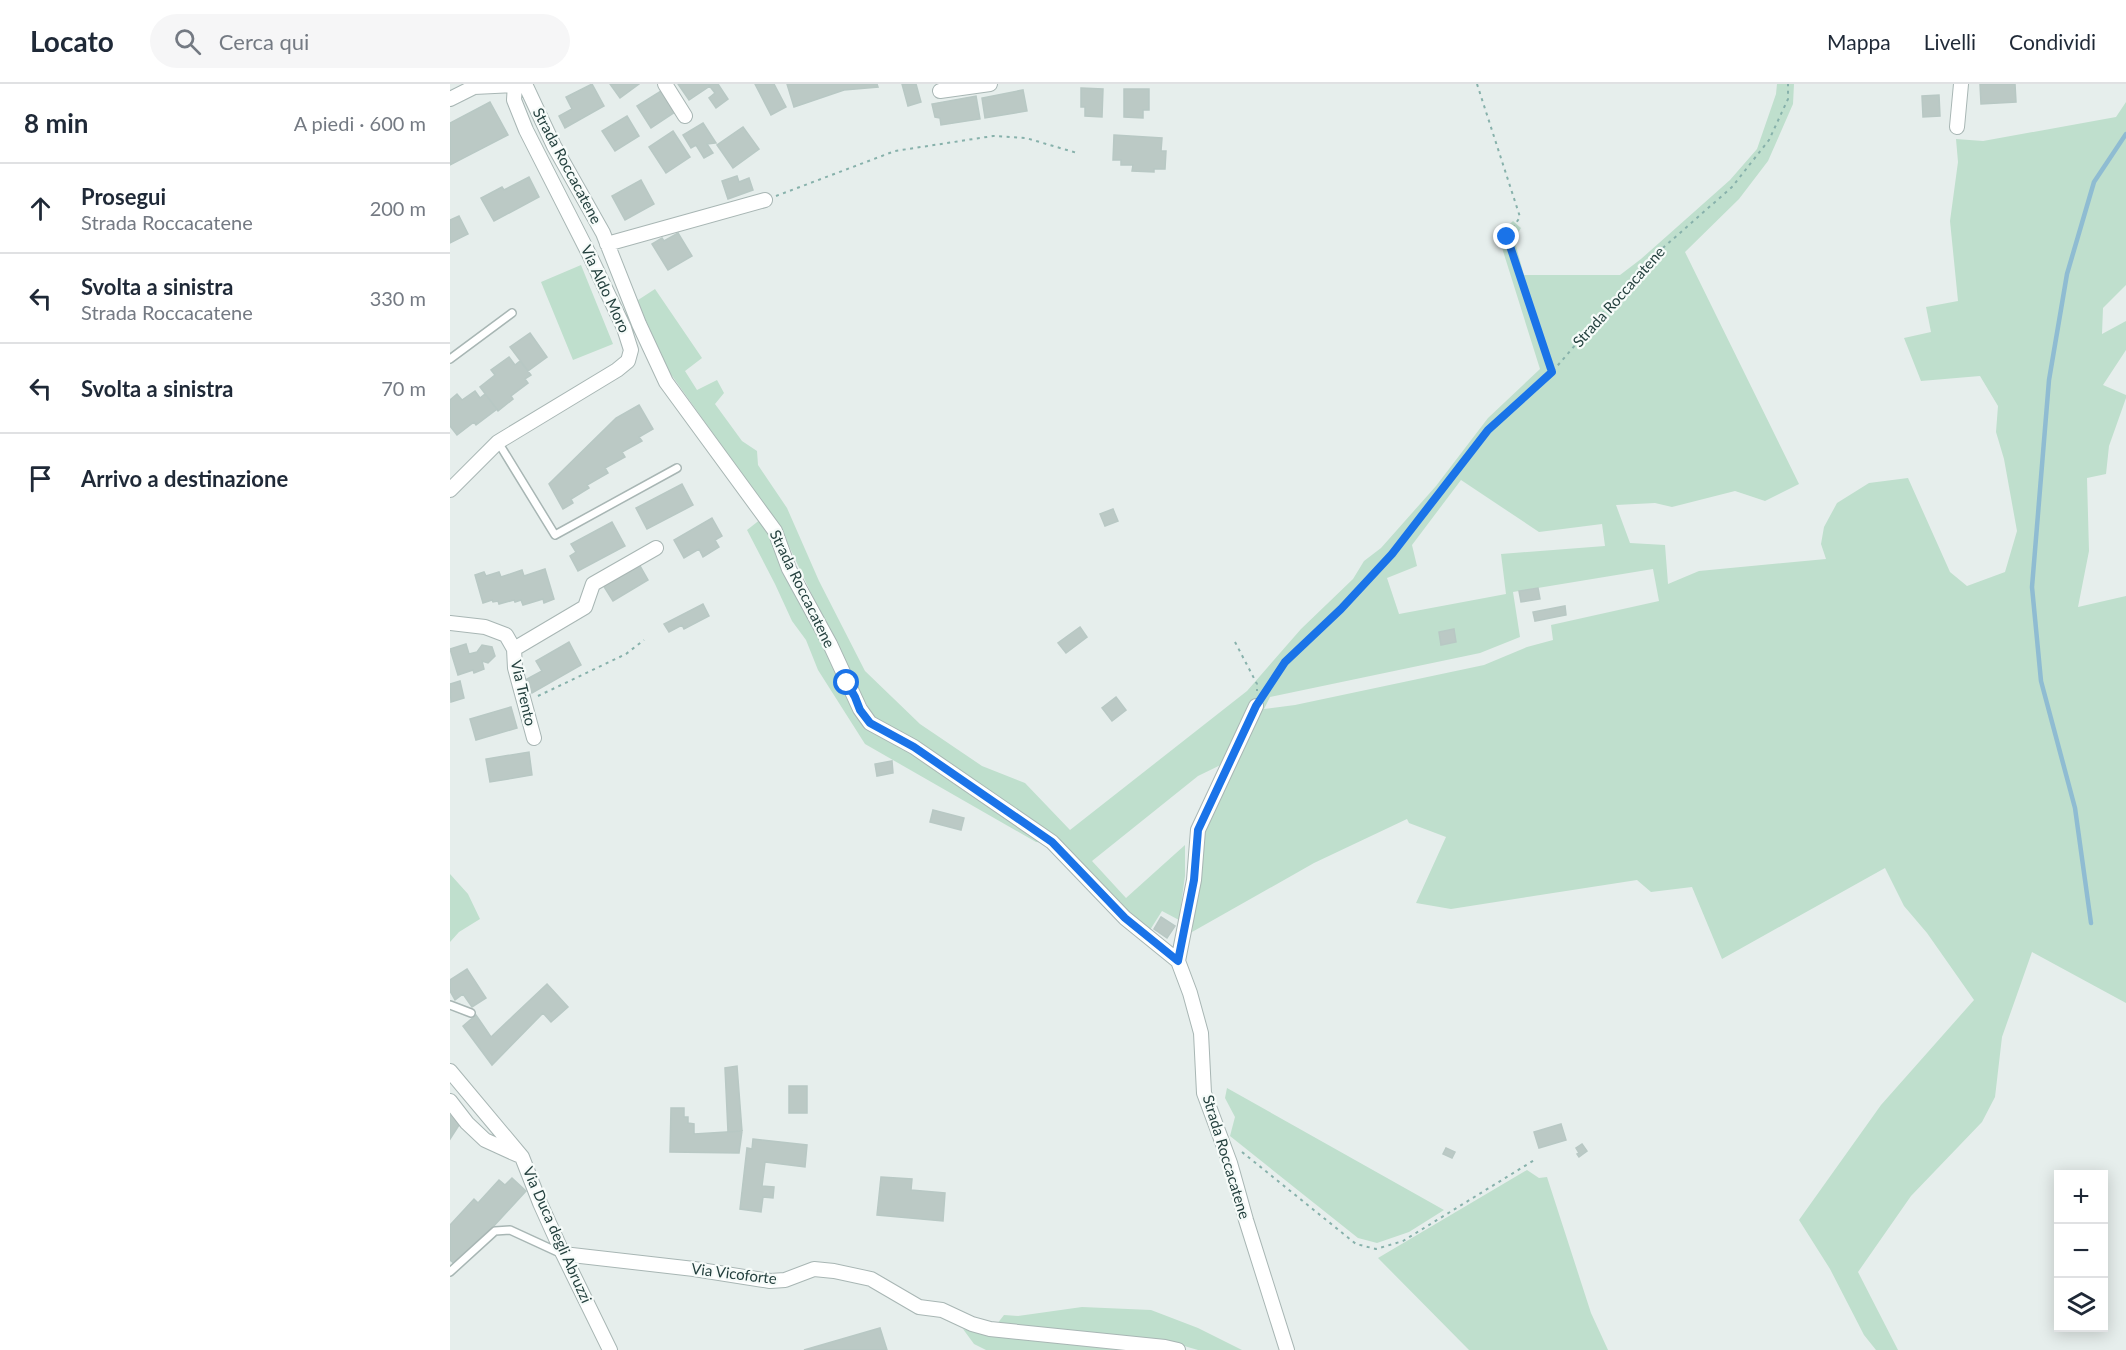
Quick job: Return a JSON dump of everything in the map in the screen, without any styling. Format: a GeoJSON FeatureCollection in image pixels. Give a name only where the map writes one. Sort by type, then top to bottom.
{"type":"FeatureCollection","features":[{"type":"Feature","properties":{"kind":"street"},"geometry":{"type":"LineString","coordinates":[[450,99],[474,87],[518,84]]}},
{"type":"Feature","properties":{"kind":"street","name":"Strada Roccacatene"},"geometry":{"type":"LineString","coordinates":[[518,84],[607,244],[639,324],[666,382],[775,531],[789,569],[830,644],[860,710],[870,723],[914,747],[1052,842],[1125,918],[1178,961],[1201,1033],[1204,1093],[1230,1163],[1287,1350]]}},
{"type":"Feature","properties":{"kind":"street","name":"Via Aldo Moro"},"geometry":{"type":"LineString","coordinates":[[450,490],[498,442],[617,370],[628,361],[631,350],[624,328],[594,265],[526,130],[514,100],[518,84]]}},
{"type":"Feature","properties":{"kind":"street"},"geometry":{"type":"LineString","coordinates":[[665,84],[685,116]]}},
{"type":"Feature","properties":{"kind":"street"},"geometry":{"type":"LineString","coordinates":[[940,91],[990,84]]}},
{"type":"Feature","properties":{"kind":"street"},"geometry":{"type":"LineString","coordinates":[[1957,127],[1961,84]]}},
{"type":"Feature","properties":{"kind":"street"},"geometry":{"type":"LineString","coordinates":[[607,244],[765,200]]}},
{"type":"Feature","properties":{"kind":"street"},"geometry":{"type":"LineString","coordinates":[[514,649],[585,607],[593,584],[656,548]]}},
{"type":"Feature","properties":{"kind":"street","name":"Via Trento"},"geometry":{"type":"LineString","coordinates":[[450,623],[485,627],[506,635],[514,649],[515,668],[523,704],[534,738]]}},
{"type":"Feature","properties":{"kind":"street"},"geometry":{"type":"LineString","coordinates":[[1178,961],[1194,880],[1198,830],[1256,706]]}},
{"type":"Feature","properties":{"kind":"street","name":"Via Duca degli Abruzzi"},"geometry":{"type":"LineString","coordinates":[[450,1071],[522,1157],[563,1254],[610,1350]]}},
{"type":"Feature","properties":{"kind":"street"},"geometry":{"type":"LineString","coordinates":[[450,1101],[467,1123],[485,1140],[522,1157]]}},
{"type":"Feature","properties":{"kind":"street","name":"Via Vicoforte"},"geometry":{"type":"LineString","coordinates":[[563,1254],[694,1269],[770,1281],[785,1280],[814,1269],[834,1271],[871,1279],[920,1306],[942,1310],[990,1329],[1056,1334],[1178,1350]]}},
{"type":"Feature","properties":{"kind":"lane"},"geometry":{"type":"LineString","coordinates":[[450,359],[512,313]]}},
{"type":"Feature","properties":{"kind":"lane"},"geometry":{"type":"LineString","coordinates":[[498,442],[555,535],[677,468]]}},
{"type":"Feature","properties":{"kind":"lane"},"geometry":{"type":"LineString","coordinates":[[450,1005],[471,1013]]}},
{"type":"Feature","properties":{"kind":"lane"},"geometry":{"type":"LineString","coordinates":[[450,1272],[495,1231],[510,1230],[563,1254]]}},
{"type":"Feature","properties":{"kind":"path"},"geometry":{"type":"LineString","coordinates":[[1477,84],[1520,218],[1507,237],[1552,372]]}},
{"type":"Feature","properties":{"kind":"path","name":"Strada Roccacatene"},"geometry":{"type":"LineString","coordinates":[[1256,706],[1285,662],[1341,609],[1392,554],[1488,430],[1552,372],[1647,262],[1732,187],[1769,140],[1788,99],[1788,84]]}},
{"type":"Feature","properties":{"kind":"path"},"geometry":{"type":"LineString","coordinates":[[765,200],[895,151],[971,139],[993,136],[1026,138],[1077,153]]}},
{"type":"Feature","properties":{"kind":"path"},"geometry":{"type":"LineString","coordinates":[[523,704],[626,654],[644,640]]}},
{"type":"Feature","properties":{"kind":"path"},"geometry":{"type":"LineString","coordinates":[[1235,642],[1257,684],[1256,706]]}},
{"type":"Feature","properties":{"kind":"path"},"geometry":{"type":"LineString","coordinates":[[1238,1149],[1356,1244],[1376,1249],[1403,1241],[1536,1159]]}},
{"type":"Feature","properties":{"kind":"green space"},"geometry":{"type":"Polygon","coordinates":[[[1777,84],[1794,84],[1793,104],[1768,161],[1739,199],[1685,252],[1799,484],[1765,501],[1735,491],[1672,507],[1655,503],[1616,505],[1630,543],[1665,545],[1668,584],[1699,571],[1826,559],[1821,544],[1824,527],[1837,503],[1869,483],[1908,478],[1950,572],[1967,586],[2005,572],[2017,531],[2004,459],[1996,432],[1998,406],[1980,376],[1921,381],[1904,338],[1931,332],[1926,307],[1958,301],[1950,221],[1958,162],[1956,139],[1983,141],[2116,117],[2126,102],[2126,285],[2103,308],[2102,334],[2126,321],[2126,350],[2103,385],[2126,395],[2126,398],[2109,446],[2106,474],[2087,478],[2089,551],[2078,607],[2126,596],[2126,1003],[2032,952],[2002,1037],[1995,1097],[1982,1122],[1911,1196],[1858,1272],[1898,1350],[1876,1350],[1864,1335],[1830,1269],[1799,1220],[1881,1105],[1974,1000],[1927,933],[1904,906],[1885,868],[1722,959],[1692,887],[1651,892],[1637,880],[1451,909],[1416,903],[1446,837],[1409,823],[1407,819],[1314,863],[1192,932],[1203,834],[1235,758],[1198,776],[1092,861],[1126,898],[1185,845],[1185,876],[1179,920],[1162,911],[1150,930],[1118,904],[1054,841],[875,719],[849,674],[781,529],[670,373],[647,331],[635,302],[655,289],[702,358],[685,371],[697,390],[717,380],[724,393],[715,404],[742,441],[757,451],[758,465],[787,508],[819,581],[865,671],[920,724],[982,766],[1025,783],[1070,830],[1247,691],[1301,629],[1353,579],[1364,561],[1381,548],[1436,486],[1488,418],[1540,369],[1498,235],[1513,221],[1521,228],[1514,239],[1524,275],[1620,275],[1730,180],[1757,149],[1776,94],[1777,84]],[[1461,480],[1412,545],[1417,566],[1387,578],[1399,614],[1506,594],[1501,554],[1605,546],[1602,524],[1539,532],[1461,480]],[[1653,569],[1513,592],[1520,637],[1480,653],[1270,697],[1264,709],[1295,705],[1484,665],[1527,647],[1553,640],[1551,625],[1659,601],[1653,569]]]}},
{"type":"Feature","properties":{"kind":"green space"},"geometry":{"type":"Polygon","coordinates":[[[581,265],[613,344],[573,360],[541,282],[581,265]]]}},
{"type":"Feature","properties":{"kind":"green space"},"geometry":{"type":"Polygon","coordinates":[[[761,519],[856,710],[912,752],[1045,843],[1036,842],[865,744],[818,670],[806,640],[792,621],[747,530],[761,519]]]}},
{"type":"Feature","properties":{"kind":"green space"},"geometry":{"type":"Polygon","coordinates":[[[450,874],[468,894],[480,919],[459,932],[450,942],[450,874]]]}},
{"type":"Feature","properties":{"kind":"green space"},"geometry":{"type":"Polygon","coordinates":[[[1227,1088],[1444,1210],[1409,1232],[1377,1243],[1358,1238],[1230,1136],[1235,1117],[1225,1098],[1227,1088]]]}},
{"type":"Feature","properties":{"kind":"green space"},"geometry":{"type":"Polygon","coordinates":[[[1527,1170],[1539,1178],[1547,1177],[1591,1313],[1608,1350],[1469,1350],[1378,1258],[1527,1170]]]}},
{"type":"Feature","properties":{"kind":"green space"},"geometry":{"type":"Polygon","coordinates":[[[1082,1307],[1151,1310],[1198,1328],[1242,1350],[1198,1350],[1167,1341],[997,1324],[1004,1315],[1018,1316],[1082,1307]]]}},
{"type":"Feature","properties":{"kind":"green space"},"geometry":{"type":"Polygon","coordinates":[[[963,1329],[989,1336],[1121,1350],[986,1350],[974,1344],[963,1329]]]}},
{"type":"Feature","properties":{"kind":"building"},"geometry":{"type":"Polygon","coordinates":[[[592,84],[604,106],[565,128],[559,116],[572,109],[566,97],[592,84]]]}},
{"type":"Feature","properties":{"kind":"building"},"geometry":{"type":"Polygon","coordinates":[[[610,84],[639,84],[620,98],[610,84]]]}},
{"type":"Feature","properties":{"kind":"building"},"geometry":{"type":"Polygon","coordinates":[[[678,84],[708,84],[710,86],[689,100],[678,84]]]}},
{"type":"Feature","properties":{"kind":"building"},"geometry":{"type":"Polygon","coordinates":[[[708,84],[718,84],[728,99],[716,108],[709,98],[715,93],[708,84]]]}},
{"type":"Feature","properties":{"kind":"building"},"geometry":{"type":"Polygon","coordinates":[[[755,84],[774,84],[786,107],[771,115],[755,84]]]}},
{"type":"Feature","properties":{"kind":"building"},"geometry":{"type":"Polygon","coordinates":[[[787,84],[877,84],[878,87],[844,90],[794,107],[787,84]]]}},
{"type":"Feature","properties":{"kind":"building"},"geometry":{"type":"Polygon","coordinates":[[[902,84],[916,84],[921,102],[908,106],[902,84]]]}},
{"type":"Feature","properties":{"kind":"building"},"geometry":{"type":"Polygon","coordinates":[[[1980,84],[2015,84],[2016,102],[1981,104],[1980,84]]]}},
{"type":"Feature","properties":{"kind":"building"},"geometry":{"type":"Polygon","coordinates":[[[1081,88],[1103,89],[1102,117],[1085,116],[1085,107],[1081,107],[1081,88]]]}},
{"type":"Feature","properties":{"kind":"building"},"geometry":{"type":"Polygon","coordinates":[[[1124,89],[1149,89],[1149,110],[1143,110],[1143,118],[1124,117],[1124,89]]]}},
{"type":"Feature","properties":{"kind":"building"},"geometry":{"type":"Polygon","coordinates":[[[1023,90],[1027,111],[985,118],[982,98],[1023,90]]]}},
{"type":"Feature","properties":{"kind":"building"},"geometry":{"type":"Polygon","coordinates":[[[661,91],[675,112],[651,128],[637,106],[661,91]]]}},
{"type":"Feature","properties":{"kind":"building"},"geometry":{"type":"Polygon","coordinates":[[[1939,95],[1940,116],[1923,117],[1922,96],[1939,95]]]}},
{"type":"Feature","properties":{"kind":"building"},"geometry":{"type":"Polygon","coordinates":[[[976,96],[980,119],[941,125],[940,118],[935,117],[932,104],[976,96]]]}},
{"type":"Feature","properties":{"kind":"building"},"geometry":{"type":"Polygon","coordinates":[[[490,102],[508,135],[450,165],[450,123],[490,102]]]}},
{"type":"Feature","properties":{"kind":"building"},"geometry":{"type":"Polygon","coordinates":[[[627,116],[639,136],[615,151],[602,131],[627,116]]]}},
{"type":"Feature","properties":{"kind":"building"},"geometry":{"type":"Polygon","coordinates":[[[703,123],[716,143],[707,144],[713,153],[704,158],[696,145],[691,148],[683,135],[703,123]]]}},
{"type":"Feature","properties":{"kind":"building"},"geometry":{"type":"Polygon","coordinates":[[[743,127],[759,149],[733,168],[717,145],[743,127]]]}},
{"type":"Feature","properties":{"kind":"building"},"geometry":{"type":"Polygon","coordinates":[[[673,131],[690,157],[666,173],[649,147],[673,131]]]}},
{"type":"Feature","properties":{"kind":"building"},"geometry":{"type":"Polygon","coordinates":[[[1114,135],[1162,138],[1161,151],[1166,151],[1165,169],[1154,169],[1154,172],[1132,171],[1133,165],[1121,165],[1121,160],[1113,160],[1114,135]]]}},
{"type":"Feature","properties":{"kind":"building"},"geometry":{"type":"Polygon","coordinates":[[[737,176],[739,182],[749,178],[753,190],[728,199],[722,181],[737,176]]]}},
{"type":"Feature","properties":{"kind":"building"},"geometry":{"type":"Polygon","coordinates":[[[529,177],[539,197],[494,221],[481,198],[502,187],[504,190],[529,177]]]}},
{"type":"Feature","properties":{"kind":"building"},"geometry":{"type":"Polygon","coordinates":[[[641,180],[654,204],[625,220],[612,196],[641,180]]]}},
{"type":"Feature","properties":{"kind":"building"},"geometry":{"type":"Polygon","coordinates":[[[459,216],[468,234],[450,243],[450,220],[459,216]]]}},
{"type":"Feature","properties":{"kind":"building"},"geometry":{"type":"Polygon","coordinates":[[[678,233],[692,256],[668,270],[652,244],[662,238],[664,241],[678,233]]]}},
{"type":"Feature","properties":{"kind":"building"},"geometry":{"type":"Polygon","coordinates":[[[530,333],[547,357],[528,371],[510,347],[530,333]]]}},
{"type":"Feature","properties":{"kind":"building"},"geometry":{"type":"Polygon","coordinates":[[[509,357],[515,365],[520,361],[531,375],[525,379],[528,383],[511,396],[513,399],[498,411],[480,387],[495,375],[491,370],[509,357]]]}},
{"type":"Feature","properties":{"kind":"building"},"geometry":{"type":"Polygon","coordinates":[[[475,391],[480,398],[485,394],[497,409],[476,425],[474,422],[457,435],[450,426],[450,400],[457,394],[462,400],[475,391]]]}},
{"type":"Feature","properties":{"kind":"building"},"geometry":{"type":"Polygon","coordinates":[[[639,405],[653,429],[639,437],[642,441],[622,452],[625,457],[605,468],[608,473],[587,485],[589,488],[571,499],[573,503],[563,509],[549,484],[616,418],[639,405]]]}},
{"type":"Feature","properties":{"kind":"building"},"geometry":{"type":"Polygon","coordinates":[[[682,484],[693,505],[647,529],[636,508],[682,484]]]}},
{"type":"Feature","properties":{"kind":"building"},"geometry":{"type":"Polygon","coordinates":[[[1113,509],[1118,521],[1105,526],[1100,514],[1113,509]]]}},
{"type":"Feature","properties":{"kind":"building"},"geometry":{"type":"Polygon","coordinates":[[[712,518],[722,536],[715,540],[719,547],[703,557],[699,549],[684,558],[674,540],[712,518]]]}},
{"type":"Feature","properties":{"kind":"building"},"geometry":{"type":"Polygon","coordinates":[[[612,522],[625,546],[578,571],[570,556],[576,552],[571,544],[612,522]]]}},
{"type":"Feature","properties":{"kind":"building"},"geometry":{"type":"Polygon","coordinates":[[[639,564],[648,580],[613,601],[603,585],[639,564]]]}},
{"type":"Feature","properties":{"kind":"building"},"geometry":{"type":"Polygon","coordinates":[[[545,569],[554,599],[544,603],[543,599],[523,605],[521,600],[499,604],[498,601],[493,602],[492,600],[483,603],[475,575],[484,572],[486,576],[499,572],[501,577],[522,570],[524,576],[545,569]]]}},
{"type":"Feature","properties":{"kind":"building"},"geometry":{"type":"Polygon","coordinates":[[[1538,588],[1540,599],[1521,602],[1519,591],[1538,588]]]}},
{"type":"Feature","properties":{"kind":"building"},"geometry":{"type":"Polygon","coordinates":[[[703,604],[709,616],[684,629],[682,625],[669,632],[664,624],[703,604]]]}},
{"type":"Feature","properties":{"kind":"building"},"geometry":{"type":"Polygon","coordinates":[[[1565,606],[1566,615],[1535,621],[1533,612],[1565,606]]]}},
{"type":"Feature","properties":{"kind":"building"},"geometry":{"type":"Polygon","coordinates":[[[1080,627],[1087,637],[1066,653],[1058,643],[1080,627]]]}},
{"type":"Feature","properties":{"kind":"building"},"geometry":{"type":"Polygon","coordinates":[[[1454,629],[1456,642],[1441,645],[1439,632],[1454,629]]]}},
{"type":"Feature","properties":{"kind":"building"},"geometry":{"type":"Polygon","coordinates":[[[569,642],[581,665],[532,693],[525,680],[542,671],[536,661],[569,642]]]}},
{"type":"Feature","properties":{"kind":"building"},"geometry":{"type":"Polygon","coordinates":[[[466,644],[469,654],[477,652],[482,645],[492,647],[495,656],[488,663],[482,661],[484,669],[458,675],[450,649],[466,644]]]}},
{"type":"Feature","properties":{"kind":"building"},"geometry":{"type":"Polygon","coordinates":[[[460,681],[464,698],[451,702],[450,684],[460,681]]]}},
{"type":"Feature","properties":{"kind":"building"},"geometry":{"type":"Polygon","coordinates":[[[1116,697],[1126,710],[1112,721],[1102,708],[1116,697]]]}},
{"type":"Feature","properties":{"kind":"building"},"geometry":{"type":"Polygon","coordinates":[[[511,707],[517,728],[476,740],[470,719],[511,707]]]}},
{"type":"Feature","properties":{"kind":"building"},"geometry":{"type":"Polygon","coordinates":[[[529,752],[532,775],[490,782],[486,759],[529,752]]]}},
{"type":"Feature","properties":{"kind":"building"},"geometry":{"type":"Polygon","coordinates":[[[892,761],[893,773],[877,776],[875,764],[892,761]]]}},
{"type":"Feature","properties":{"kind":"building"},"geometry":{"type":"Polygon","coordinates":[[[933,810],[964,818],[961,830],[930,822],[933,810]]]}},
{"type":"Feature","properties":{"kind":"building"},"geometry":{"type":"Polygon","coordinates":[[[1161,917],[1175,926],[1167,938],[1154,929],[1161,917]]]}},
{"type":"Feature","properties":{"kind":"building"},"geometry":{"type":"Polygon","coordinates":[[[467,969],[486,998],[472,1007],[463,994],[455,1000],[450,991],[450,980],[467,969]]]}},
{"type":"Feature","properties":{"kind":"building"},"geometry":{"type":"Polygon","coordinates":[[[547,984],[568,1007],[551,1022],[543,1013],[492,1065],[463,1026],[476,1015],[491,1037],[547,984]]]}},
{"type":"Feature","properties":{"kind":"building"},"geometry":{"type":"Polygon","coordinates":[[[737,1066],[742,1131],[728,1132],[725,1068],[737,1066]]]}},
{"type":"Feature","properties":{"kind":"building"},"geometry":{"type":"Polygon","coordinates":[[[789,1086],[807,1086],[807,1113],[789,1113],[789,1086]]]}},
{"type":"Feature","properties":{"kind":"building"},"geometry":{"type":"Polygon","coordinates":[[[671,1108],[684,1108],[684,1117],[688,1117],[688,1123],[694,1124],[694,1134],[742,1131],[739,1153],[670,1152],[671,1108]]]}},
{"type":"Feature","properties":{"kind":"building"},"geometry":{"type":"Polygon","coordinates":[[[450,1115],[461,1122],[450,1139],[450,1115]]]}},
{"type":"Feature","properties":{"kind":"building"},"geometry":{"type":"Polygon","coordinates":[[[1561,1124],[1566,1140],[1539,1148],[1534,1132],[1561,1124]]]}},
{"type":"Feature","properties":{"kind":"building"},"geometry":{"type":"Polygon","coordinates":[[[753,1139],[807,1145],[805,1167],[765,1162],[762,1186],[774,1187],[773,1198],[763,1197],[761,1212],[740,1209],[747,1148],[752,1149],[753,1139]]]}},
{"type":"Feature","properties":{"kind":"building"},"geometry":{"type":"Polygon","coordinates":[[[1582,1144],[1587,1151],[1579,1157],[1576,1148],[1582,1144]]]}},
{"type":"Feature","properties":{"kind":"building"},"geometry":{"type":"Polygon","coordinates":[[[1446,1148],[1455,1152],[1452,1158],[1443,1154],[1446,1148]]]}},
{"type":"Feature","properties":{"kind":"building"},"geometry":{"type":"Polygon","coordinates":[[[881,1177],[912,1179],[911,1190],[945,1193],[943,1221],[877,1215],[881,1177]]]}},
{"type":"Feature","properties":{"kind":"building"},"geometry":{"type":"Polygon","coordinates":[[[512,1178],[526,1191],[457,1266],[450,1260],[450,1225],[474,1199],[478,1203],[499,1180],[505,1185],[512,1178]]]}},
{"type":"Feature","properties":{"kind":"building"},"geometry":{"type":"Polygon","coordinates":[[[880,1328],[887,1350],[804,1350],[880,1328]]]}},
{"type":"Feature","properties":{"kind":"waterway"},"geometry":{"type":"LineString","coordinates":[[2091,923],[2075,808],[2041,681],[2032,587],[2049,380],[2067,274],[2094,182],[2126,134]]}},
{"type":"Feature","properties":{"kind":"route"},"geometry":{"type":"LineString","coordinates":[[847,683],[860,710],[870,723],[914,747],[1052,842],[1125,918],[1178,961],[1194,880],[1198,830],[1256,706],[1285,662],[1341,609],[1392,554],[1488,430],[1552,372],[1507,237]]}}]}
